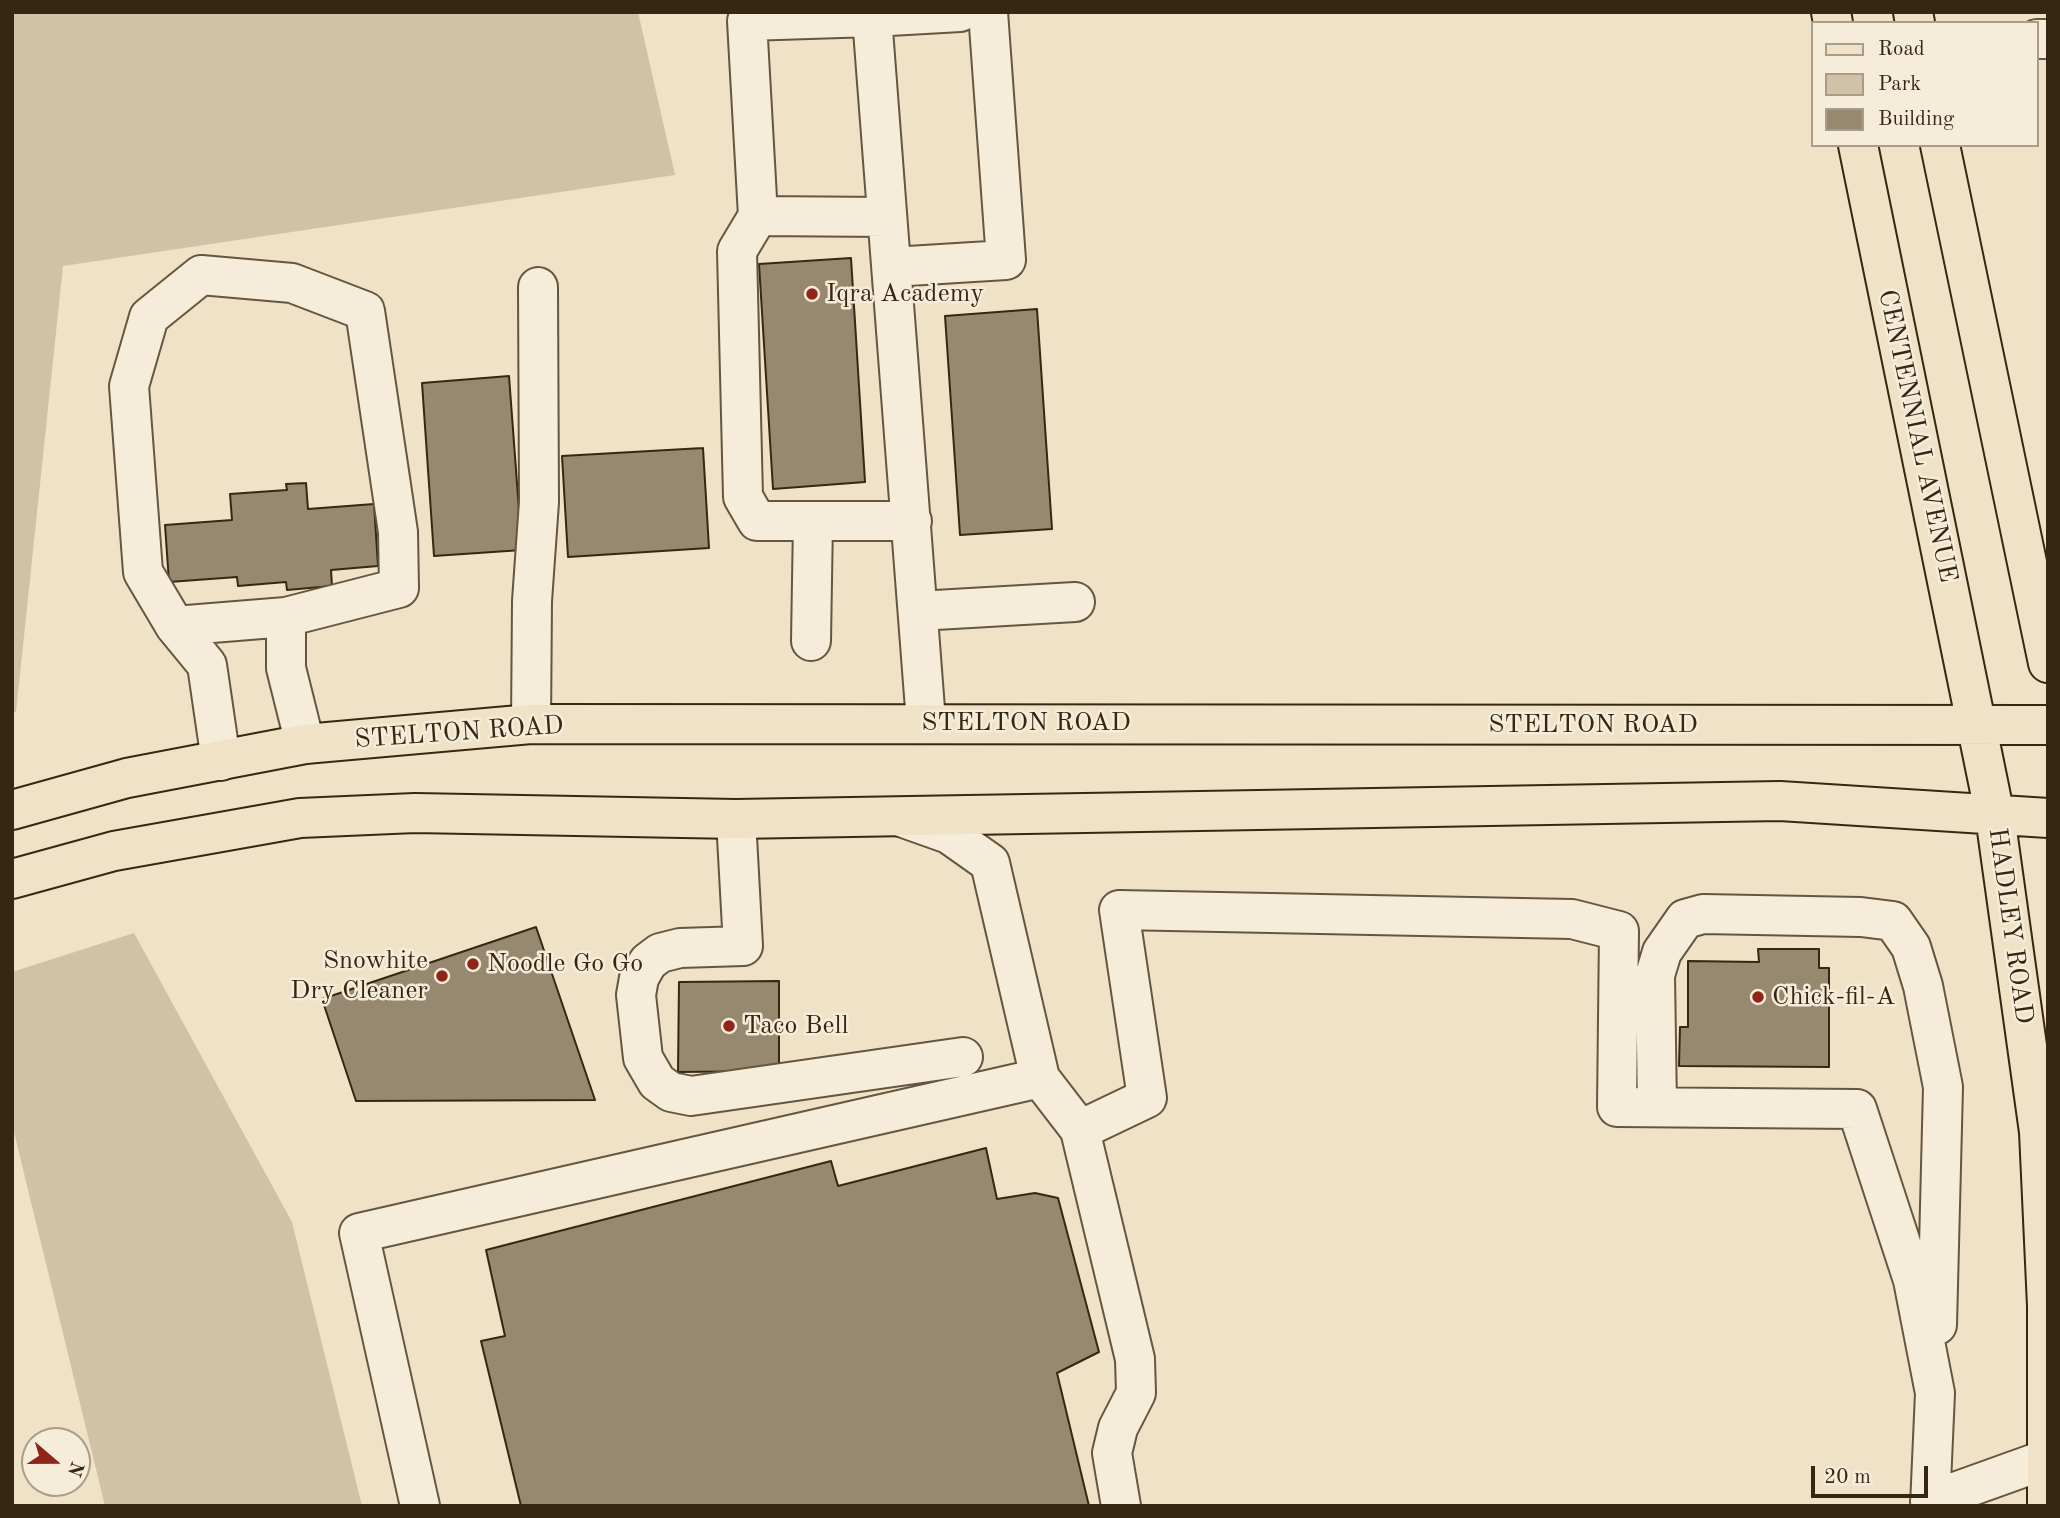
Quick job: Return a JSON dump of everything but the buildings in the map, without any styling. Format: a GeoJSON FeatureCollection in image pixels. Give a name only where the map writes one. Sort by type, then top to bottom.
{"type":"FeatureCollection","features":[{"type":"Feature","properties":{"kind":"main road","name":"CENTENNIAL AVENUE"},"geometry":{"type":"LineString","coordinates":[[1858,147],[1976,726]]}},
{"type":"Feature","properties":{"kind":"main road"},"geometry":{"type":"LineString","coordinates":[[1940,147],[2048,663]]}},
{"type":"Feature","properties":{"kind":"main road","name":"STELTON ROAD"},"geometry":{"type":"LineString","coordinates":[[12,810],[127,778],[305,744],[531,724],[688,727],[926,722],[2048,725]]}},
{"type":"Feature","properties":{"kind":"main road","name":"HADLEY ROAD"},"geometry":{"type":"LineString","coordinates":[[1976,726],[1995,817],[2039,1132],[2047,1306],[2047,1506]]}},
{"type":"Feature","properties":{"kind":"main road"},"geometry":{"type":"LineString","coordinates":[[12,879],[114,851],[300,818],[415,813],[736,819],[1780,801],[1995,817],[2048,818]]}},
{"type":"Feature","properties":{"kind":"lane"},"geometry":{"type":"LineString","coordinates":[[912,521],[757,521],[743,497],[737,251],[758,216],[747,21],[960,12]]}},
{"type":"Feature","properties":{"kind":"lane"},"geometry":{"type":"LineString","coordinates":[[892,267],[1006,260],[988,12]]}},
{"type":"Feature","properties":{"kind":"lane"},"geometry":{"type":"LineString","coordinates":[[872,17],[926,722]]}},
{"type":"Feature","properties":{"kind":"lane"},"geometry":{"type":"LineString","coordinates":[[758,216],[887,217]]}},
{"type":"Feature","properties":{"kind":"lane"},"geometry":{"type":"LineString","coordinates":[[175,626],[286,617],[399,588],[398,533],[365,311],[292,283],[201,275],[149,317],[128,386],[144,572],[175,626],[207,664],[221,761]]}},
{"type":"Feature","properties":{"kind":"lane"},"geometry":{"type":"LineString","coordinates":[[531,724],[532,601],[539,502],[538,287]]}},
{"type":"Feature","properties":{"kind":"lane"},"geometry":{"type":"LineString","coordinates":[[811,641],[813,521]]}},
{"type":"Feature","properties":{"kind":"lane"},"geometry":{"type":"LineString","coordinates":[[918,611],[1075,603]]}},
{"type":"Feature","properties":{"kind":"lane"},"geometry":{"type":"LineString","coordinates":[[286,617],[286,668],[305,744]]}},
{"type":"Feature","properties":{"kind":"lane"},"geometry":{"type":"LineString","coordinates":[[895,815],[949,834],[990,863],[1040,1078],[1080,1130],[1135,1359],[1136,1393],[1118,1428],[1112,1453],[1121,1506]]}},
{"type":"Feature","properties":{"kind":"lane"},"geometry":{"type":"LineString","coordinates":[[736,819],[743,946],[680,948],[660,953],[648,962],[639,978],[636,995],[643,1058],[657,1082],[671,1092],[691,1096],[963,1057]]}},
{"type":"Feature","properties":{"kind":"lane"},"geometry":{"type":"LineString","coordinates":[[1080,1130],[1147,1098],[1119,910],[1572,919],[1619,931],[1617,1107],[1857,1109],[1913,1280],[1935,1393]]}},
{"type":"Feature","properties":{"kind":"lane"},"geometry":{"type":"LineString","coordinates":[[1657,1107],[1655,975],[1662,952],[1685,919],[1703,914],[1861,917],[1893,921],[1911,947],[1919,973],[1936,1040],[1943,1087],[1930,1503],[2047,1459]]}},
{"type":"Feature","properties":{"kind":"lane"},"geometry":{"type":"LineString","coordinates":[[420,1506],[359,1233],[1040,1078]]}},
{"type":"Feature","properties":{"kind":"green space"},"geometry":{"type":"Polygon","coordinates":[[[12,12],[638,12],[675,175],[63,266],[16,712],[12,712],[12,12]]]}},
{"type":"Feature","properties":{"kind":"green space"},"geometry":{"type":"Polygon","coordinates":[[[134,933],[292,1222],[362,1506],[105,1506],[91,1448],[91,1427],[86,1427],[12,1124],[12,972],[134,933]]]}},
{"type":"Feature","properties":{"kind":"place","name":"Iqra Academy"},"geometry":{"type":"Point","coordinates":[812,294]}},
{"type":"Feature","properties":{"kind":"place","name":"Noodle Go Go"},"geometry":{"type":"Point","coordinates":[473,964]}},
{"type":"Feature","properties":{"kind":"place","name":"Snowhite Dry Cleaner"},"geometry":{"type":"Point","coordinates":[442,976]}},
{"type":"Feature","properties":{"kind":"place","name":"Chick-fil-A"},"geometry":{"type":"Point","coordinates":[1758,997]}},
{"type":"Feature","properties":{"kind":"place","name":"Taco Bell"},"geometry":{"type":"Point","coordinates":[729,1026]}}]}
